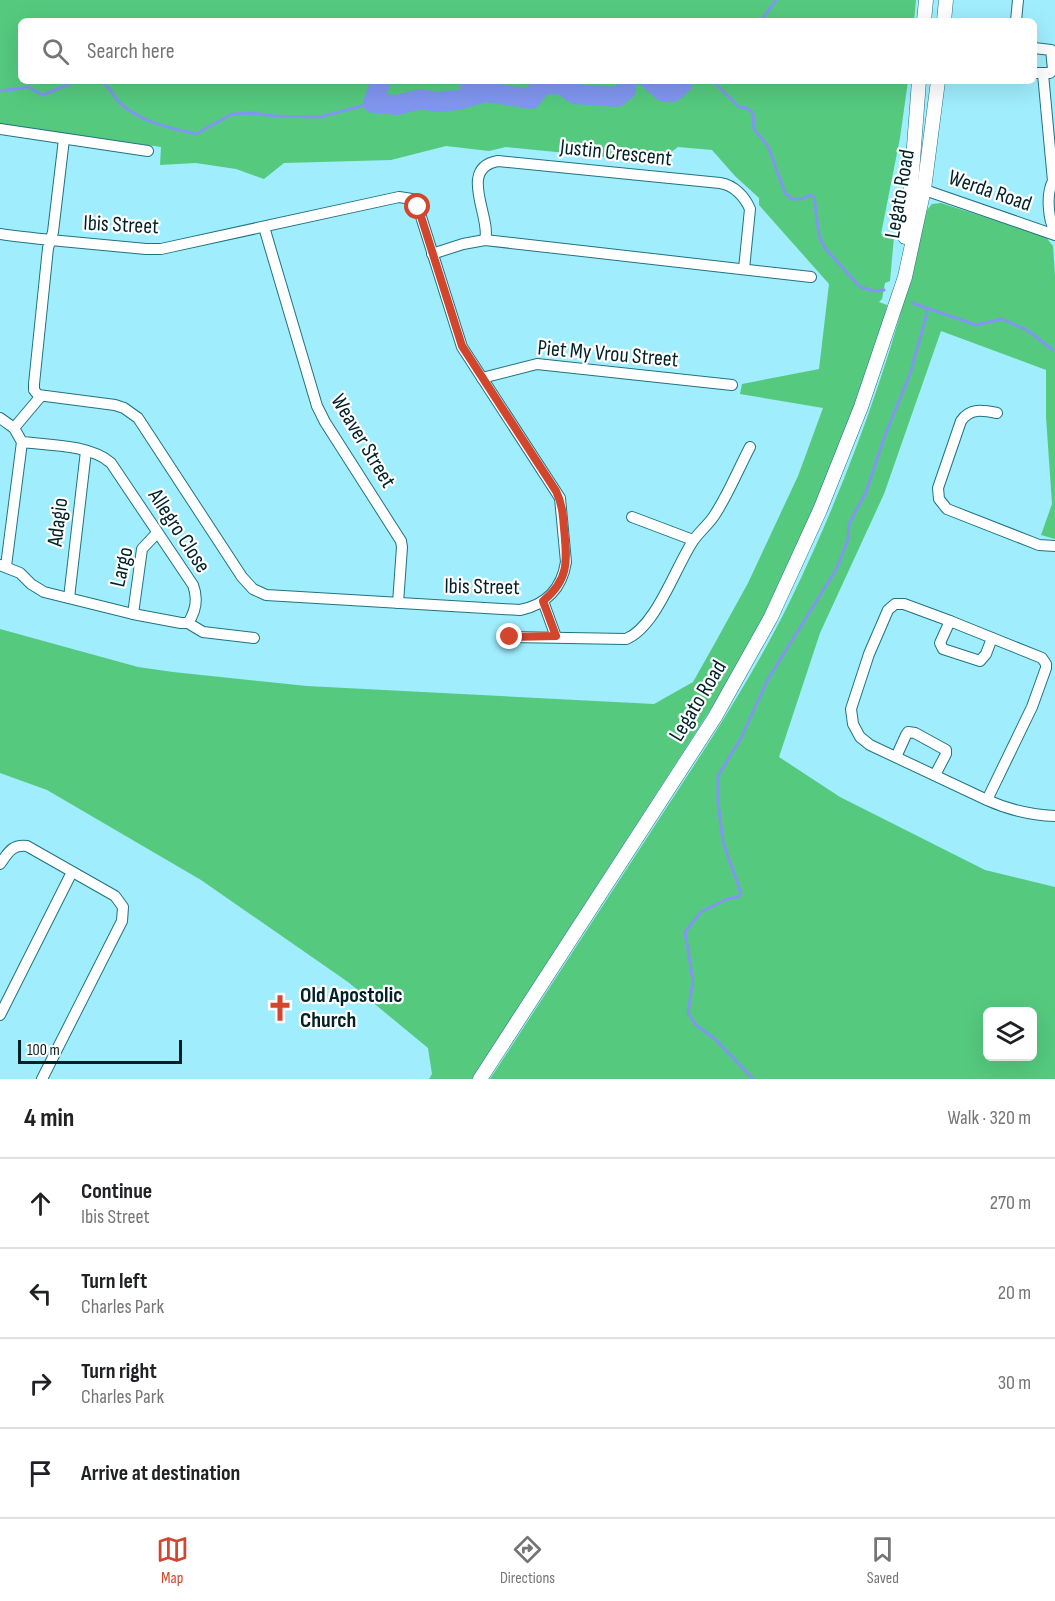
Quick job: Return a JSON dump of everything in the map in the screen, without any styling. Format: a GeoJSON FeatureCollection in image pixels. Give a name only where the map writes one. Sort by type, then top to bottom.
{"type":"FeatureCollection","features":[{"type":"Feature","properties":{"kind":"street"},"geometry":{"type":"LineString","coordinates":[[924,18],[926,0]]}},
{"type":"Feature","properties":{"kind":"street"},"geometry":{"type":"LineString","coordinates":[[944,18],[946,0]]}},
{"type":"Feature","properties":{"kind":"street"},"geometry":{"type":"LineString","coordinates":[[1016,18],[1018,0]]}},
{"type":"Feature","properties":{"kind":"street"},"geometry":{"type":"LineString","coordinates":[[1037,48],[1049,48],[1054,59],[1053,71],[1039,74],[1054,180],[1049,189],[1049,197],[1051,224],[1055,233]]}},
{"type":"Feature","properties":{"kind":"street","name":"Legato Road"},"geometry":{"type":"LineString","coordinates":[[918,188],[919,84]]}},
{"type":"Feature","properties":{"kind":"street","name":"Legato Road"},"geometry":{"type":"LineString","coordinates":[[480,1079],[715,717],[771,617],[824,500],[861,407],[905,277],[918,188],[937,84]]}},
{"type":"Feature","properties":{"kind":"street"},"geometry":{"type":"LineString","coordinates":[[0,129],[148,151]]}},
{"type":"Feature","properties":{"kind":"street"},"geometry":{"type":"LineString","coordinates":[[51,240],[64,139]]}},
{"type":"Feature","properties":{"kind":"street","name":"Justin Crescent"},"geometry":{"type":"LineString","coordinates":[[485,240],[487,233],[478,198],[479,183],[482,169],[491,162],[720,183],[727,184],[736,190],[750,209],[744,269]]}},
{"type":"Feature","properties":{"kind":"street","name":"Werda Road"},"geometry":{"type":"LineString","coordinates":[[918,188],[1055,233]]}},
{"type":"Feature","properties":{"kind":"street","name":"Ibis Street"},"geometry":{"type":"LineString","coordinates":[[0,234],[161,249],[405,197],[412,199],[418,207],[462,346],[560,498],[566,552],[565,572],[557,588],[543,601],[520,610],[273,597],[253,589],[242,577],[138,418],[120,406],[41,396],[36,393],[34,384],[51,240]]}},
{"type":"Feature","properties":{"kind":"street","name":"Weaver Street"},"geometry":{"type":"LineString","coordinates":[[264,227],[317,406],[400,541],[398,603]]}},
{"type":"Feature","properties":{"kind":"street"},"geometry":{"type":"LineString","coordinates":[[432,254],[485,240],[811,277]]}},
{"type":"Feature","properties":{"kind":"street","name":"Piet My Vrou Street"},"geometry":{"type":"LineString","coordinates":[[482,378],[537,364],[732,385]]}},
{"type":"Feature","properties":{"kind":"street"},"geometry":{"type":"LineString","coordinates":[[14,428],[41,396]]}},
{"type":"Feature","properties":{"kind":"street"},"geometry":{"type":"LineString","coordinates":[[997,413],[977,410],[965,415],[961,421],[938,488],[939,500],[947,510],[1039,545],[1055,546]]}},
{"type":"Feature","properties":{"kind":"street"},"geometry":{"type":"LineString","coordinates":[[0,418],[14,428],[22,442],[3,566],[20,573],[38,589],[69,598],[133,614],[188,623],[203,632],[254,638]]}},
{"type":"Feature","properties":{"kind":"street","name":"Allegro Close"},"geometry":{"type":"LineString","coordinates":[[22,442],[86,451],[98,454],[111,463],[193,585],[194,611],[188,623]]}},
{"type":"Feature","properties":{"kind":"street"},"geometry":{"type":"LineString","coordinates":[[510,637],[626,639],[637,634],[650,617],[693,540],[712,519],[720,506],[750,447]]}},
{"type":"Feature","properties":{"kind":"street","name":"Adagio"},"geometry":{"type":"LineString","coordinates":[[69,598],[86,451]]}},
{"type":"Feature","properties":{"kind":"street"},"geometry":{"type":"LineString","coordinates":[[632,517],[693,540]]}},
{"type":"Feature","properties":{"kind":"street","name":"Largo"},"geometry":{"type":"LineString","coordinates":[[133,614],[142,549],[157,533]]}},
{"type":"Feature","properties":{"kind":"street"},"geometry":{"type":"LineString","coordinates":[[543,601],[556,636]]}},
{"type":"Feature","properties":{"kind":"street"},"geometry":{"type":"LineString","coordinates":[[987,800],[1032,707],[1046,668],[1042,658],[904,604],[895,604],[888,610],[869,654],[852,709],[853,724],[860,736],[870,745],[987,800],[1019,812],[1055,816]]}},
{"type":"Feature","properties":{"kind":"street"},"geometry":{"type":"LineString","coordinates":[[950,621],[940,643],[943,649],[976,662],[986,654],[992,638]]}},
{"type":"Feature","properties":{"kind":"street"},"geometry":{"type":"LineString","coordinates":[[896,757],[908,732],[915,733],[946,750],[935,776]]}},
{"type":"Feature","properties":{"kind":"street"},"geometry":{"type":"LineString","coordinates":[[0,864],[12,848],[18,844],[27,846],[115,896],[123,907],[124,914],[42,1079]]}},
{"type":"Feature","properties":{"kind":"street"},"geometry":{"type":"LineString","coordinates":[[0,1015],[72,872]]}},
{"type":"Feature","properties":{"kind":"green space"},"geometry":{"type":"Polygon","coordinates":[[[0,0],[916,0],[914,18],[18,18],[18,84],[908,84],[900,138],[881,234],[894,237],[890,281],[885,283],[882,299],[879,302],[887,305],[882,327],[841,447],[783,580],[716,701],[472,1079],[429,1079],[432,1074],[428,1048],[348,982],[201,880],[47,790],[0,773],[0,629],[138,667],[173,672],[307,686],[654,704],[693,682],[748,583],[798,476],[823,408],[740,394],[742,384],[819,369],[829,284],[759,205],[759,198],[712,150],[678,147],[658,162],[506,147],[489,151],[446,146],[391,160],[284,163],[264,179],[236,169],[196,163],[160,165],[161,147],[0,124],[0,0]]]}},
{"type":"Feature","properties":{"kind":"green space"},"geometry":{"type":"Polygon","coordinates":[[[941,203],[1045,236],[1053,246],[1055,539],[1041,535],[1052,504],[1046,417],[1046,370],[941,331],[884,494],[820,633],[779,757],[840,797],[985,870],[1055,887],[1055,1079],[490,1079],[726,715],[776,629],[813,552],[870,409],[902,310],[927,210],[932,204],[941,203]]]}},
{"type":"Feature","properties":{"kind":"waterway"},"geometry":{"type":"LineString","coordinates":[[763,18],[776,0]]}},
{"type":"Feature","properties":{"kind":"waterway"},"geometry":{"type":"LineString","coordinates":[[0,91],[28,87],[43,95],[69,84]]}},
{"type":"Feature","properties":{"kind":"waterway"},"geometry":{"type":"LineString","coordinates":[[104,84],[119,102],[139,116],[157,124],[196,134],[232,114],[320,117],[373,103]]}},
{"type":"Feature","properties":{"kind":"waterway"},"geometry":{"type":"LineString","coordinates":[[380,84],[373,103],[397,105],[421,99],[436,102],[457,100],[486,92]]}},
{"type":"Feature","properties":{"kind":"waterway"},"geometry":{"type":"LineString","coordinates":[[473,84],[486,92],[531,99],[542,85],[561,84]]}},
{"type":"Feature","properties":{"kind":"waterway"},"geometry":{"type":"LineString","coordinates":[[561,84],[575,94],[617,97],[626,90],[627,84]]}},
{"type":"Feature","properties":{"kind":"waterway"},"geometry":{"type":"LineString","coordinates":[[655,84],[664,92],[673,92],[682,84]]}},
{"type":"Feature","properties":{"kind":"waterway"},"geometry":{"type":"LineString","coordinates":[[716,84],[739,107],[747,108],[753,113],[754,129],[768,146],[785,193],[792,199],[802,199],[810,195],[814,197],[819,235],[824,247],[860,287],[874,291],[884,290]]}},
{"type":"Feature","properties":{"kind":"waterway"},"geometry":{"type":"LineString","coordinates":[[912,303],[976,325],[1002,319],[1027,330],[1053,350]]}},
{"type":"Feature","properties":{"kind":"waterway"},"geometry":{"type":"LineString","coordinates":[[753,1079],[715,1039],[696,1025],[688,1013],[693,981],[685,932],[701,912],[727,899],[738,897],[741,893],[723,842],[718,803],[718,776],[741,738],[768,679],[837,568],[848,539],[849,524],[866,492],[884,438],[910,374],[927,313],[926,308]]}},
{"type":"Feature","properties":{"kind":"place","name":"Old Apostolic Church"},"geometry":{"type":"Point","coordinates":[280,1008]}},
{"type":"Feature","properties":{"kind":"route"},"geometry":{"type":"LineString","coordinates":[[418,207],[462,346],[560,498],[566,552],[565,572],[557,588],[543,601],[556,636],[510,637]]}}]}
